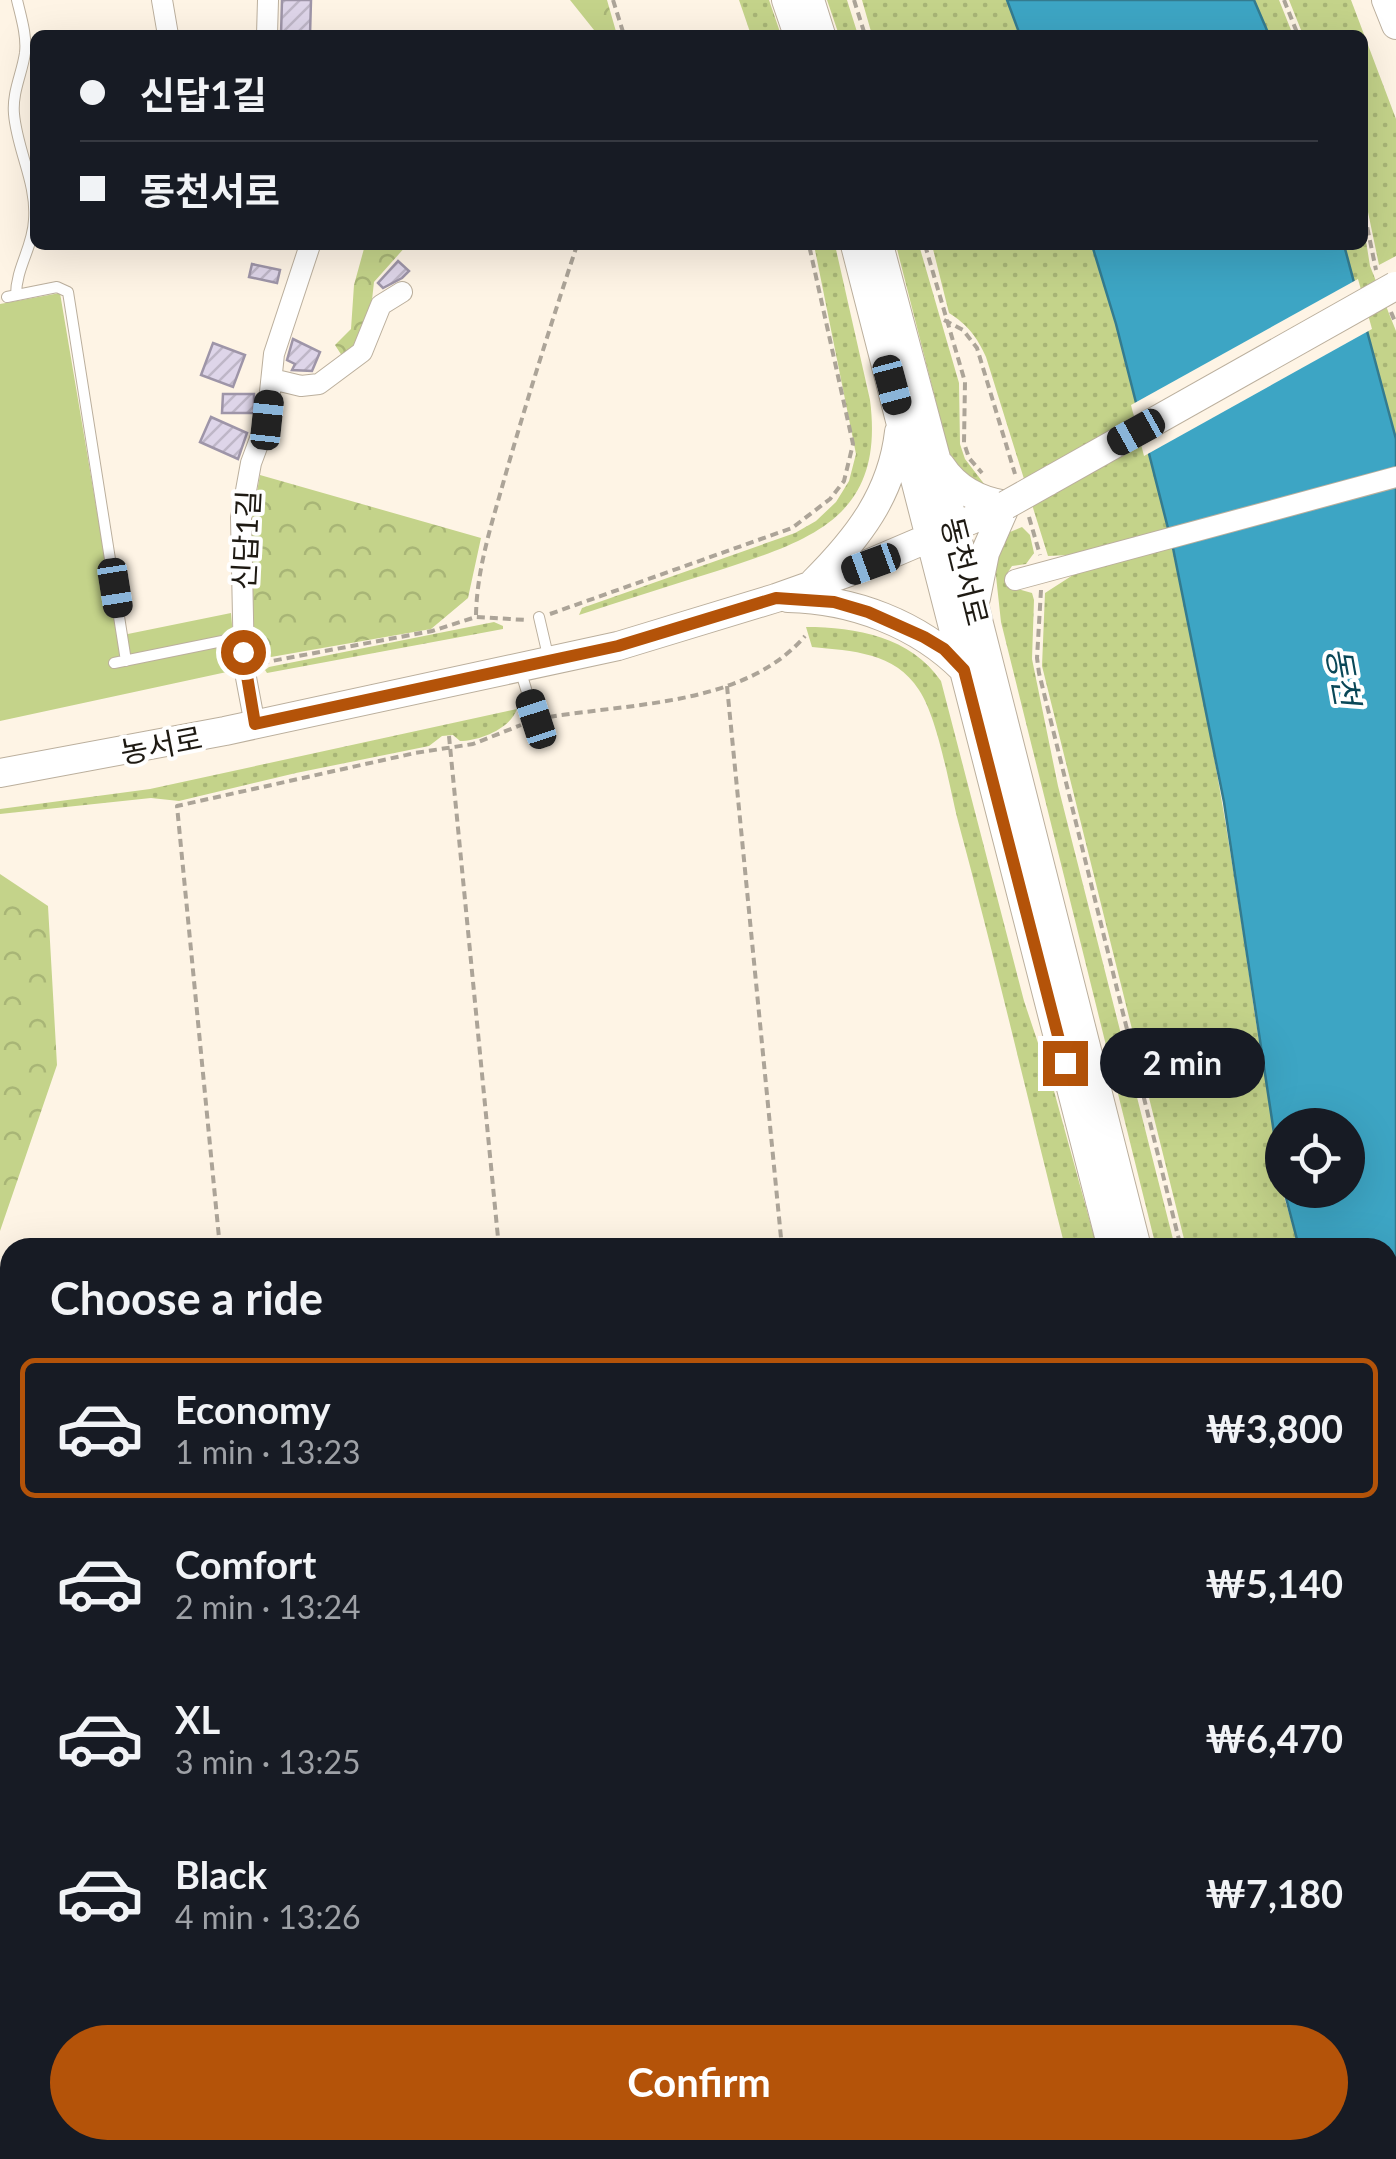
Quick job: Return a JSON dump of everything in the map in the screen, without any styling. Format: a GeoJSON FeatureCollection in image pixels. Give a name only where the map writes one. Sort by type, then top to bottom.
{"type":"FeatureCollection","features":[{"type":"Feature","properties":{"kind":"main road"},"geometry":{"type":"LineString","coordinates":[[786,0],[796,30]]}},
{"type":"Feature","properties":{"kind":"main road"},"geometry":{"type":"LineString","coordinates":[[810,0],[820,30]]}},
{"type":"Feature","properties":{"kind":"main road"},"geometry":{"type":"LineString","coordinates":[[1386,0],[1396,25]]}},
{"type":"Feature","properties":{"kind":"main road","name":"동천서로"},"geometry":{"type":"LineString","coordinates":[[856,250],[901,420],[975,608],[1133,1238]]}},
{"type":"Feature","properties":{"kind":"main road","name":"동천서로"},"geometry":{"type":"LineString","coordinates":[[880,250],[937,461],[964,670],[1109,1238]]}},
{"type":"Feature","properties":{"kind":"main road","name":"농서로"},"geometry":{"type":"LineString","coordinates":[[0,773],[520,669],[618,646],[776,598],[1017,510],[1391,286]]}},
{"type":"Feature","properties":{"kind":"main road"},"geometry":{"type":"LineString","coordinates":[[810,586],[837,559],[876,508],[897,454],[901,420]]}},
{"type":"Feature","properties":{"kind":"main road"},"geometry":{"type":"LineString","coordinates":[[937,461],[948,478],[968,493],[1017,510],[985,553],[975,608]]}},
{"type":"Feature","properties":{"kind":"main road"},"geometry":{"type":"LineString","coordinates":[[776,598],[834,602],[868,612],[944,649],[964,670]]}},
{"type":"Feature","properties":{"kind":"street"},"geometry":{"type":"LineString","coordinates":[[162,0],[167,30]]}},
{"type":"Feature","properties":{"kind":"street"},"geometry":{"type":"LineString","coordinates":[[267,30],[268,0]]}},
{"type":"Feature","properties":{"kind":"street","name":"신답1길"},"geometry":{"type":"LineString","coordinates":[[255,724],[244,667],[241,518],[251,463],[265,430],[276,344],[308,250]]}},
{"type":"Feature","properties":{"kind":"street"},"geometry":{"type":"LineString","coordinates":[[272,379],[301,386],[319,384],[362,352],[381,306],[402,292]]}},
{"type":"Feature","properties":{"kind":"street"},"geometry":{"type":"LineString","coordinates":[[1016,580],[1396,477]]}},
{"type":"Feature","properties":{"kind":"lane"},"geometry":{"type":"LineString","coordinates":[[16,0],[26,43],[16,82],[14,112],[30,176]]}},
{"type":"Feature","properties":{"kind":"lane"},"geometry":{"type":"LineString","coordinates":[[30,234],[12,296],[57,287],[68,292],[126,660]]}},
{"type":"Feature","properties":{"kind":"lane"},"geometry":{"type":"LineString","coordinates":[[539,618],[550,662]]}},
{"type":"Feature","properties":{"kind":"lane"},"geometry":{"type":"LineString","coordinates":[[114,663],[242,637]]}},
{"type":"Feature","properties":{"kind":"lane"},"geometry":{"type":"LineString","coordinates":[[520,669],[536,719]]}},
{"type":"Feature","properties":{"kind":"path"},"geometry":{"type":"LineString","coordinates":[[612,0],[622,30]]}},
{"type":"Feature","properties":{"kind":"path"},"geometry":{"type":"LineString","coordinates":[[854,0],[863,30]]}},
{"type":"Feature","properties":{"kind":"path"},"geometry":{"type":"LineString","coordinates":[[1284,0],[1296,30]]}},
{"type":"Feature","properties":{"kind":"path"},"geometry":{"type":"LineString","coordinates":[[1368,219],[1391,286],[1396,324]]}},
{"type":"Feature","properties":{"kind":"path"},"geometry":{"type":"LineString","coordinates":[[476,616],[486,544],[527,398],[575,250]]}},
{"type":"Feature","properties":{"kind":"path"},"geometry":{"type":"LineString","coordinates":[[244,667],[432,632],[476,616],[515,621],[539,618],[792,528],[830,499],[844,481],[853,444],[810,250]]}},
{"type":"Feature","properties":{"kind":"path"},"geometry":{"type":"LineString","coordinates":[[926,250],[965,382],[964,443],[969,458],[986,478]]}},
{"type":"Feature","properties":{"kind":"path"},"geometry":{"type":"LineString","coordinates":[[944,320],[963,330],[976,348],[1016,478]]}},
{"type":"Feature","properties":{"kind":"path"},"geometry":{"type":"LineString","coordinates":[[1017,510],[1039,549],[1039,673],[1178,1238]]}},
{"type":"Feature","properties":{"kind":"path"},"geometry":{"type":"LineString","coordinates":[[219,1238],[177,806],[415,753],[473,744],[536,719],[652,703],[727,686],[756,676],[806,636]]}},
{"type":"Feature","properties":{"kind":"path"},"geometry":{"type":"LineString","coordinates":[[727,686],[781,1238]]}},
{"type":"Feature","properties":{"kind":"path"},"geometry":{"type":"LineString","coordinates":[[449,736],[498,1238]]}},
{"type":"Feature","properties":{"kind":"green space"},"geometry":{"type":"Polygon","coordinates":[[[570,0],[607,0],[616,30],[594,30],[570,0]]]}},
{"type":"Feature","properties":{"kind":"green space"},"geometry":{"type":"Polygon","coordinates":[[[739,0],[769,0],[779,30],[749,30],[739,0]]]}},
{"type":"Feature","properties":{"kind":"green space"},"geometry":{"type":"Polygon","coordinates":[[[827,0],[847,0],[856,30],[837,30],[827,0]]]}},
{"type":"Feature","properties":{"kind":"green space"},"geometry":{"type":"Polygon","coordinates":[[[862,0],[1007,0],[1018,30],[871,30],[862,0]]]}},
{"type":"Feature","properties":{"kind":"green space"},"geometry":{"type":"Polygon","coordinates":[[[1254,0],[1279,0],[1291,30],[1267,30],[1254,0]]]}},
{"type":"Feature","properties":{"kind":"green space"},"geometry":{"type":"Polygon","coordinates":[[[1289,0],[1351,0],[1362,30],[1301,30],[1289,0]]]}},
{"type":"Feature","properties":{"kind":"green space"},"geometry":{"type":"Polygon","coordinates":[[[1368,45],[1396,119],[1396,256],[1379,265],[1368,212],[1368,45]]]}},
{"type":"Feature","properties":{"kind":"green space"},"geometry":{"type":"Polygon","coordinates":[[[364,250],[403,250],[374,282],[369,327],[344,359],[335,345],[351,329],[354,285],[364,250]]]}},
{"type":"Feature","properties":{"kind":"green space"},"geometry":{"type":"Polygon","coordinates":[[[815,250],[836,250],[870,400],[872,440],[866,472],[853,497],[835,518],[783,548],[579,615],[582,608],[795,533],[816,521],[836,502],[849,481],[856,454],[815,250]]]}},
{"type":"Feature","properties":{"kind":"green space"},"geometry":{"type":"Polygon","coordinates":[[[897,250],[920,250],[959,383],[960,444],[965,459],[985,485],[967,479],[950,457],[897,250]]]}},
{"type":"Feature","properties":{"kind":"green space"},"geometry":{"type":"Polygon","coordinates":[[[933,250],[1093,250],[1167,523],[1206,711],[1271,1108],[1265,1108],[1265,1208],[1287,1208],[1296,1238],[1184,1238],[1042,666],[1045,593],[1073,575],[1068,555],[1048,556],[986,357],[962,322],[949,313],[933,250]]]}},
{"type":"Feature","properties":{"kind":"green space"},"geometry":{"type":"Polygon","coordinates":[[[1345,250],[1367,250],[1396,331],[1396,439],[1345,250]]]}},
{"type":"Feature","properties":{"kind":"green space"},"geometry":{"type":"Polygon","coordinates":[[[60,293],[118,636],[231,613],[236,670],[0,721],[0,304],[60,293]]]}},
{"type":"Feature","properties":{"kind":"green space"},"geometry":{"type":"Polygon","coordinates":[[[260,475],[481,538],[468,598],[431,629],[271,657],[255,648],[249,536],[260,475]]]}},
{"type":"Feature","properties":{"kind":"green space"},"geometry":{"type":"Polygon","coordinates":[[[1022,527],[1030,535],[1034,553],[1026,564],[1012,566],[1006,575],[1011,587],[1032,593],[1034,600],[1032,659],[1058,786],[1173,1238],[1154,1238],[1001,622],[994,558],[1005,534],[1022,527]]]}},
{"type":"Feature","properties":{"kind":"green space"},"geometry":{"type":"Polygon","coordinates":[[[494,622],[503,629],[267,673],[265,670],[269,667],[494,622]]]}},
{"type":"Feature","properties":{"kind":"green space"},"geometry":{"type":"Polygon","coordinates":[[[806,627],[863,632],[914,654],[941,681],[1024,1001],[1054,1091],[1095,1238],[1063,1238],[926,702],[909,677],[885,661],[812,647],[806,627]]]}},
{"type":"Feature","properties":{"kind":"green space"},"geometry":{"type":"Polygon","coordinates":[[[517,709],[501,728],[476,739],[460,741],[453,735],[442,736],[429,746],[179,801],[151,798],[0,814],[0,809],[150,789],[517,709]]]}},
{"type":"Feature","properties":{"kind":"green space"},"geometry":{"type":"Polygon","coordinates":[[[0,874],[48,906],[57,1065],[0,1231],[0,874]]]}},
{"type":"Feature","properties":{"kind":"water"},"geometry":{"type":"Polygon","coordinates":[[[1007,0],[1254,0],[1267,30],[1018,30],[1007,0]]]}},
{"type":"Feature","properties":{"kind":"water","name":"동천"},"geometry":{"type":"Polygon","coordinates":[[[1094,250],[1345,250],[1396,439],[1396,1238],[1297,1238],[1289,1208],[1365,1208],[1365,1108],[1270,1108],[1224,802],[1173,548],[1094,250]]]}},
{"type":"Feature","properties":{"kind":"pier"},"geometry":{"type":"Polygon","coordinates":[[[1358,279],[1372,329],[1144,456],[1131,405],[1358,279]]]}},
{"type":"Feature","properties":{"kind":"building"},"geometry":{"type":"Polygon","coordinates":[[[282,0],[311,0],[310,30],[281,30],[282,0]]]}},
{"type":"Feature","properties":{"kind":"building"},"geometry":{"type":"Polygon","coordinates":[[[398,261],[409,271],[383,288],[378,283],[398,261]]]}},
{"type":"Feature","properties":{"kind":"building"},"geometry":{"type":"Polygon","coordinates":[[[252,264],[280,270],[277,283],[249,277],[252,264]]]}},
{"type":"Feature","properties":{"kind":"building"},"geometry":{"type":"Polygon","coordinates":[[[293,339],[320,352],[312,371],[292,370],[295,364],[287,360],[293,339]]]}},
{"type":"Feature","properties":{"kind":"building"},"geometry":{"type":"Polygon","coordinates":[[[213,343],[245,355],[233,387],[201,375],[213,343]]]}},
{"type":"Feature","properties":{"kind":"building"},"geometry":{"type":"Polygon","coordinates":[[[223,394],[254,394],[254,413],[222,413],[223,394]]]}},
{"type":"Feature","properties":{"kind":"building"},"geometry":{"type":"Polygon","coordinates":[[[211,417],[247,433],[238,459],[200,442],[211,417]]]}},
{"type":"Feature","properties":{"kind":"route"},"geometry":{"type":"LineString","coordinates":[[243,652],[255,724],[618,646],[776,598],[834,602],[900,624],[944,649],[964,670],[1065,1063]]}}]}
